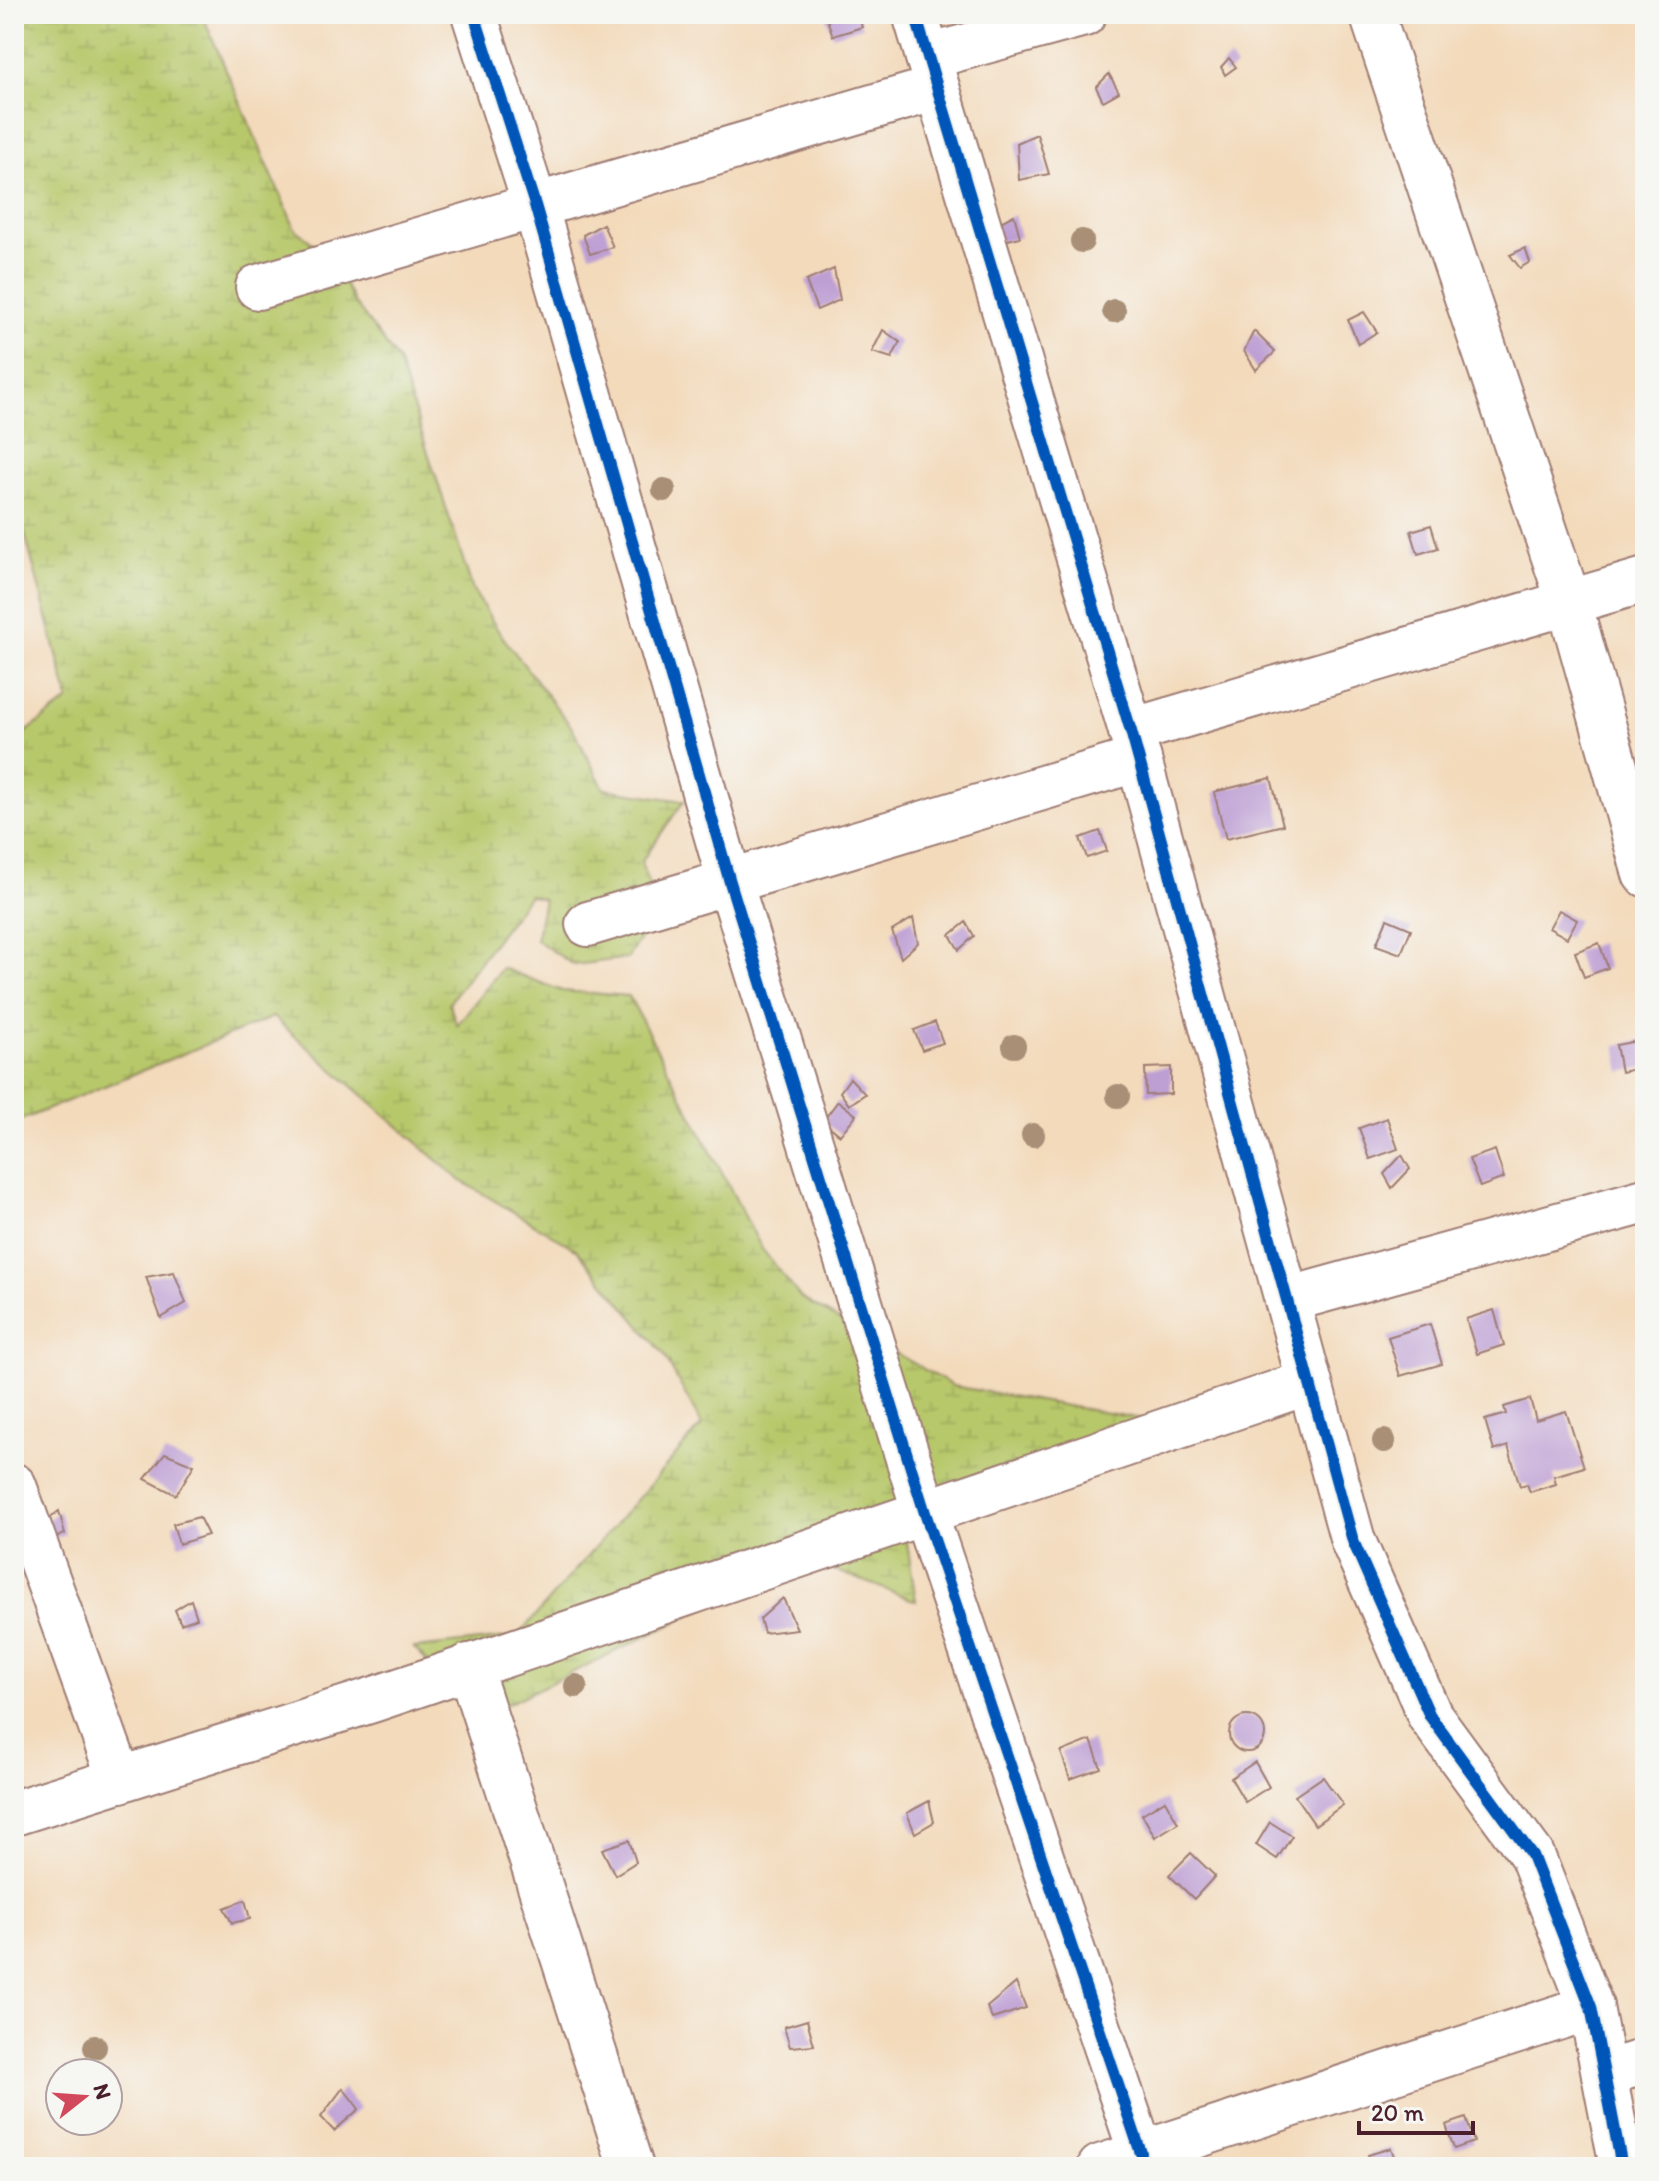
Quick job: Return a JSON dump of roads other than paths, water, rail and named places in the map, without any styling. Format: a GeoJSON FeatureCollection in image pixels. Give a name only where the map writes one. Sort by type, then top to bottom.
{"type":"FeatureCollection","features":[{"type":"Feature","properties":{"kind":"street"},"geometry":{"type":"LineString","coordinates":[[474,14],[535,205],[730,882],[924,1510],[1141,2153]]}},
{"type":"Feature","properties":{"kind":"street"},"geometry":{"type":"LineString","coordinates":[[915,14],[1135,745],[1353,1541],[1430,1716],[1532,1855],[1591,2007],[1622,2167]]}},
{"type":"Feature","properties":{"kind":"street"},"geometry":{"type":"LineString","coordinates":[[258,287],[535,205],[932,72],[1084,14]]}},
{"type":"Feature","properties":{"kind":"street"},"geometry":{"type":"LineString","coordinates":[[1372,14],[1569,602],[1645,874]]}},
{"type":"Feature","properties":{"kind":"street"},"geometry":{"type":"LineString","coordinates":[[588,924],[730,882],[1135,745],[1569,602],[1645,580]]}},
{"type":"Feature","properties":{"kind":"street"},"geometry":{"type":"LineString","coordinates":[[1287,1300],[1645,1201]]}},
{"type":"Feature","properties":{"kind":"street"},"geometry":{"type":"LineString","coordinates":[[14,1813],[469,1666],[1309,1382]]}},
{"type":"Feature","properties":{"kind":"street"},"geometry":{"type":"LineString","coordinates":[[14,1486],[120,1780]]}},
{"type":"Feature","properties":{"kind":"street"},"geometry":{"type":"LineString","coordinates":[[469,1666],[631,2167]]}},
{"type":"Feature","properties":{"kind":"street"},"geometry":{"type":"LineString","coordinates":[[1100,2167],[1591,2007]]}},
{"type":"Feature","properties":{"kind":"street"},"geometry":{"type":"LineString","coordinates":[[1604,2074],[1645,2061]]}}]}
